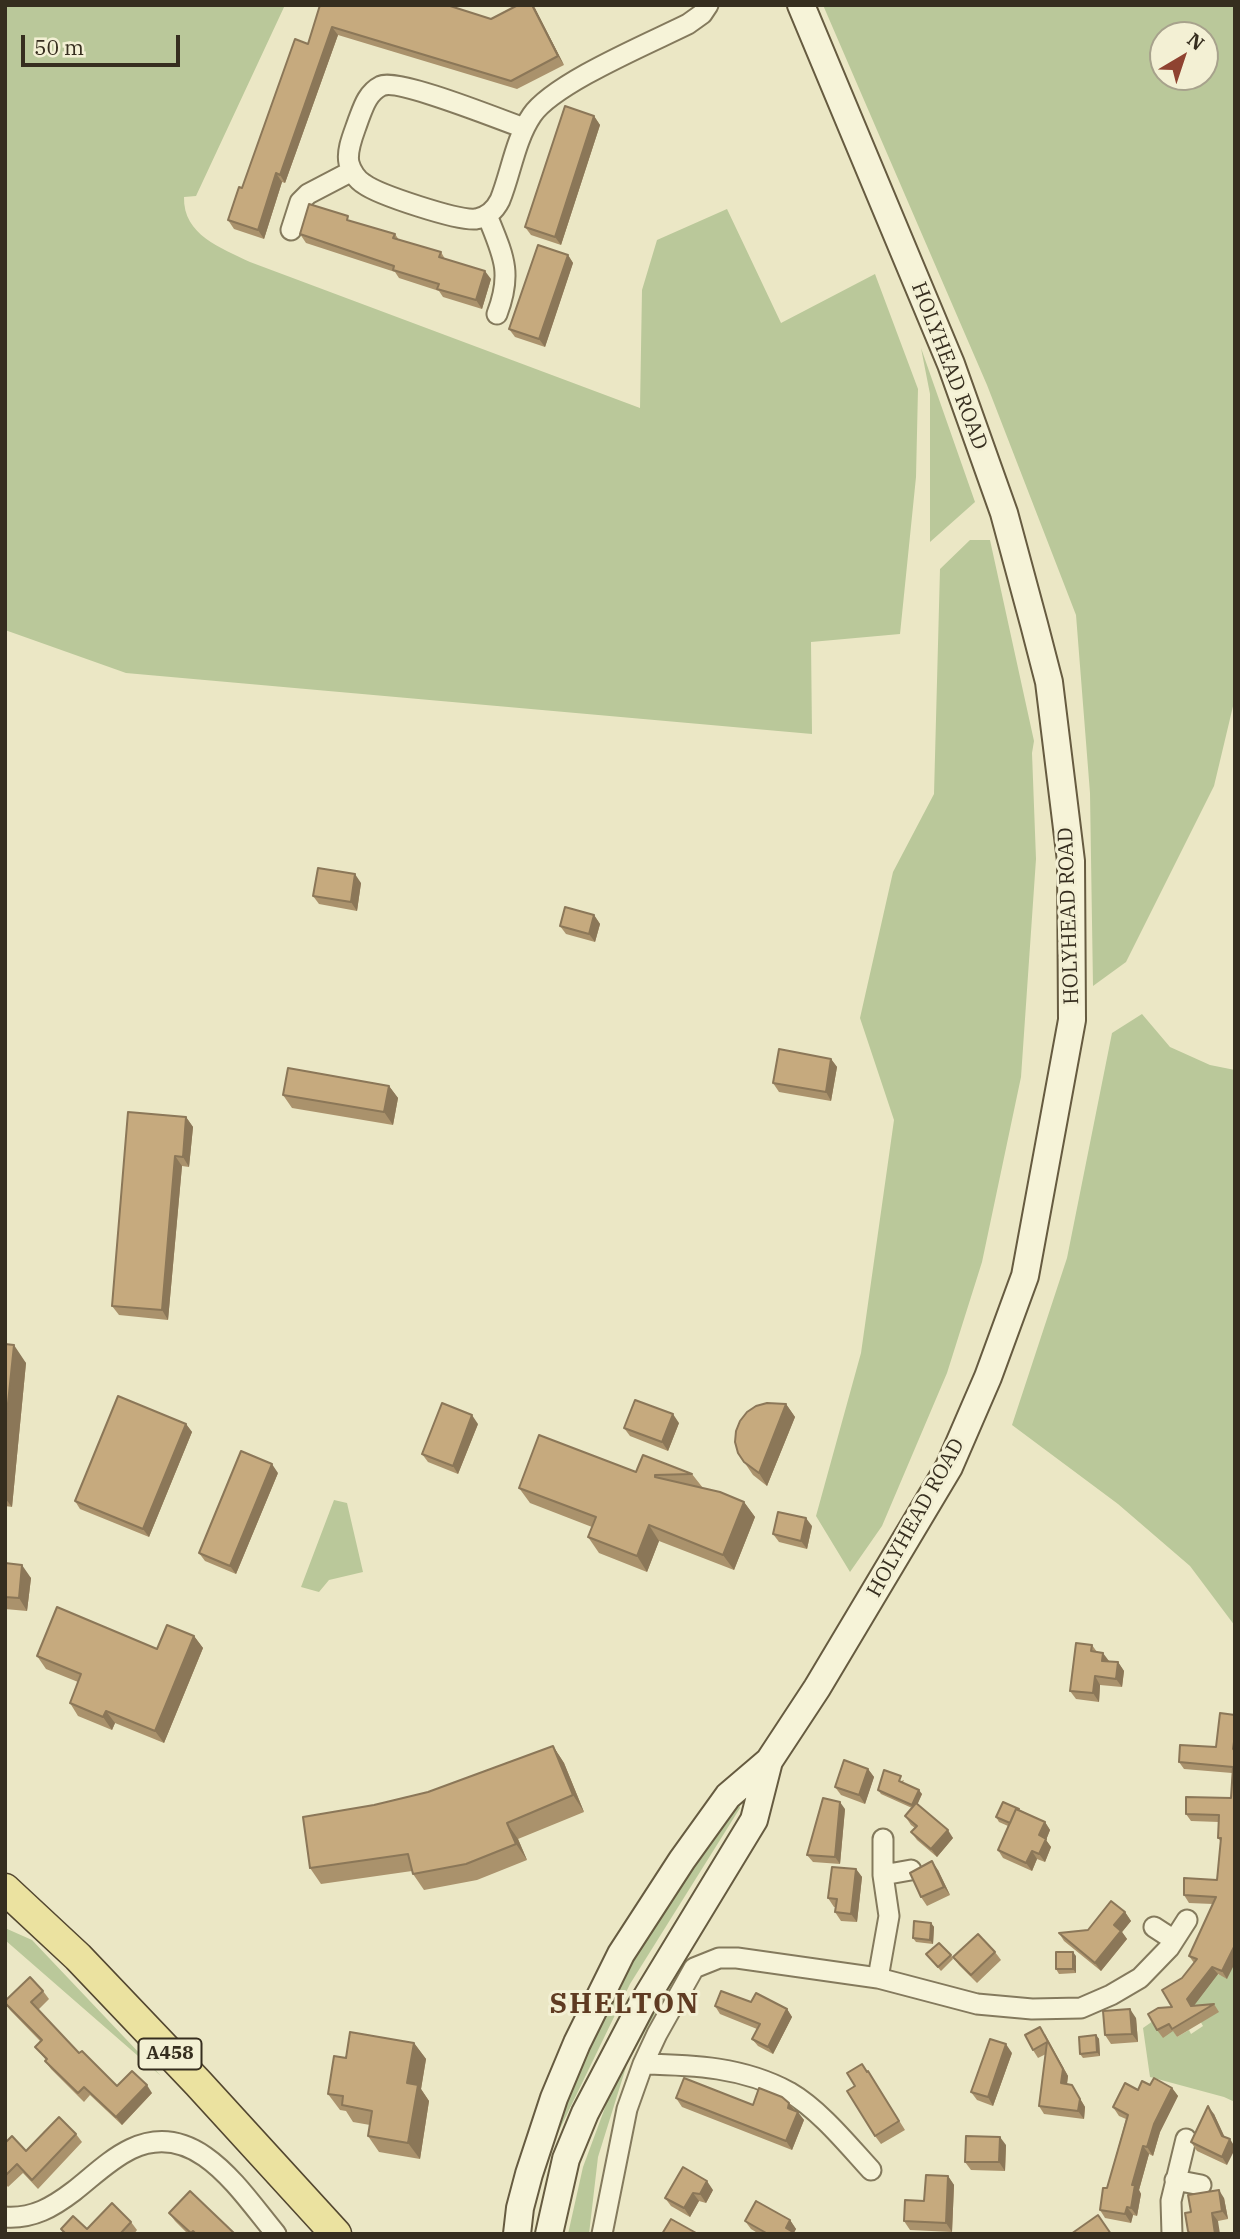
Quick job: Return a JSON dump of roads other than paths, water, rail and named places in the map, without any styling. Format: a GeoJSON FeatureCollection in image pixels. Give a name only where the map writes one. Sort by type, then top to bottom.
{"type":"FeatureCollection","features":[{"type":"Feature","properties":{"kind":"main road","name":"HOLYHEAD ROAD"},"geometry":{"type":"LineString","coordinates":[[516,2234],[529,2174],[554,2098],[577,2043],[621,1954],[682,1860],[728,1796],[769,1761],[817,1688],[943,1478],[988,1377],[1025,1276],[1072,1020],[1071,861],[1049,682],[1034,624],[1004,513],[951,364],[801,5]]}},
{"type":"Feature","properties":{"kind":"main road","name":"HOLYHEAD ROAD"},"geometry":{"type":"LineString","coordinates":[[549,2234],[566,2159],[586,2113],[641,2006],[754,1820],[769,1761]]}},
{"type":"Feature","properties":{"kind":"main road","name":"A458"},"geometry":{"type":"LineString","coordinates":[[5,1889],[78,1957],[336,2231]]}},
{"type":"Feature","properties":{"kind":"street"},"geometry":{"type":"LineString","coordinates":[[524,128],[394,84],[382,86],[372,93],[364,105],[348,161],[352,171],[365,186],[461,218],[476,219],[487,215],[495,210],[500,200],[524,128],[543,102],[563,88],[688,24],[702,14],[708,5]]}},
{"type":"Feature","properties":{"kind":"street"},"geometry":{"type":"LineString","coordinates":[[290,230],[300,202],[308,194],[352,171]]}},
{"type":"Feature","properties":{"kind":"street"},"geometry":{"type":"LineString","coordinates":[[487,215],[505,262],[507,278],[505,294],[497,314]]}},
{"type":"Feature","properties":{"kind":"street"},"geometry":{"type":"LineString","coordinates":[[878,1978],[889,1916],[883,1875],[883,1839]]}},
{"type":"Feature","properties":{"kind":"street"},"geometry":{"type":"LineString","coordinates":[[883,1875],[911,1870]]}},
{"type":"Feature","properties":{"kind":"street"},"geometry":{"type":"LineString","coordinates":[[602,2234],[627,2109],[657,2034],[695,1968],[719,1958],[737,1958],[878,1978],[977,2004],[1032,2009],[1081,2008],[1140,1978],[1157,1963],[1187,1920]]}},
{"type":"Feature","properties":{"kind":"street"},"geometry":{"type":"LineString","coordinates":[[1154,1927],[1174,1940]]}},
{"type":"Feature","properties":{"kind":"street"},"geometry":{"type":"LineString","coordinates":[[643,2064],[721,2068],[790,2093],[834,2130],[872,2171]]}},
{"type":"Feature","properties":{"kind":"street"},"geometry":{"type":"LineString","coordinates":[[1172,2234],[1171,2200],[1186,2139]]}},
{"type":"Feature","properties":{"kind":"street"},"geometry":{"type":"LineString","coordinates":[[5,2217],[35,2215],[57,2204],[131,2149],[166,2141],[181,2143],[211,2160],[276,2234]]}},
{"type":"Feature","properties":{"kind":"street"},"geometry":{"type":"LineString","coordinates":[[1175,2179],[1201,2185]]}},
{"type":"Feature","properties":{"kind":"district","name":"SHELTON"},"geometry":{"type":"Point","coordinates":[625,2005]}}]}
